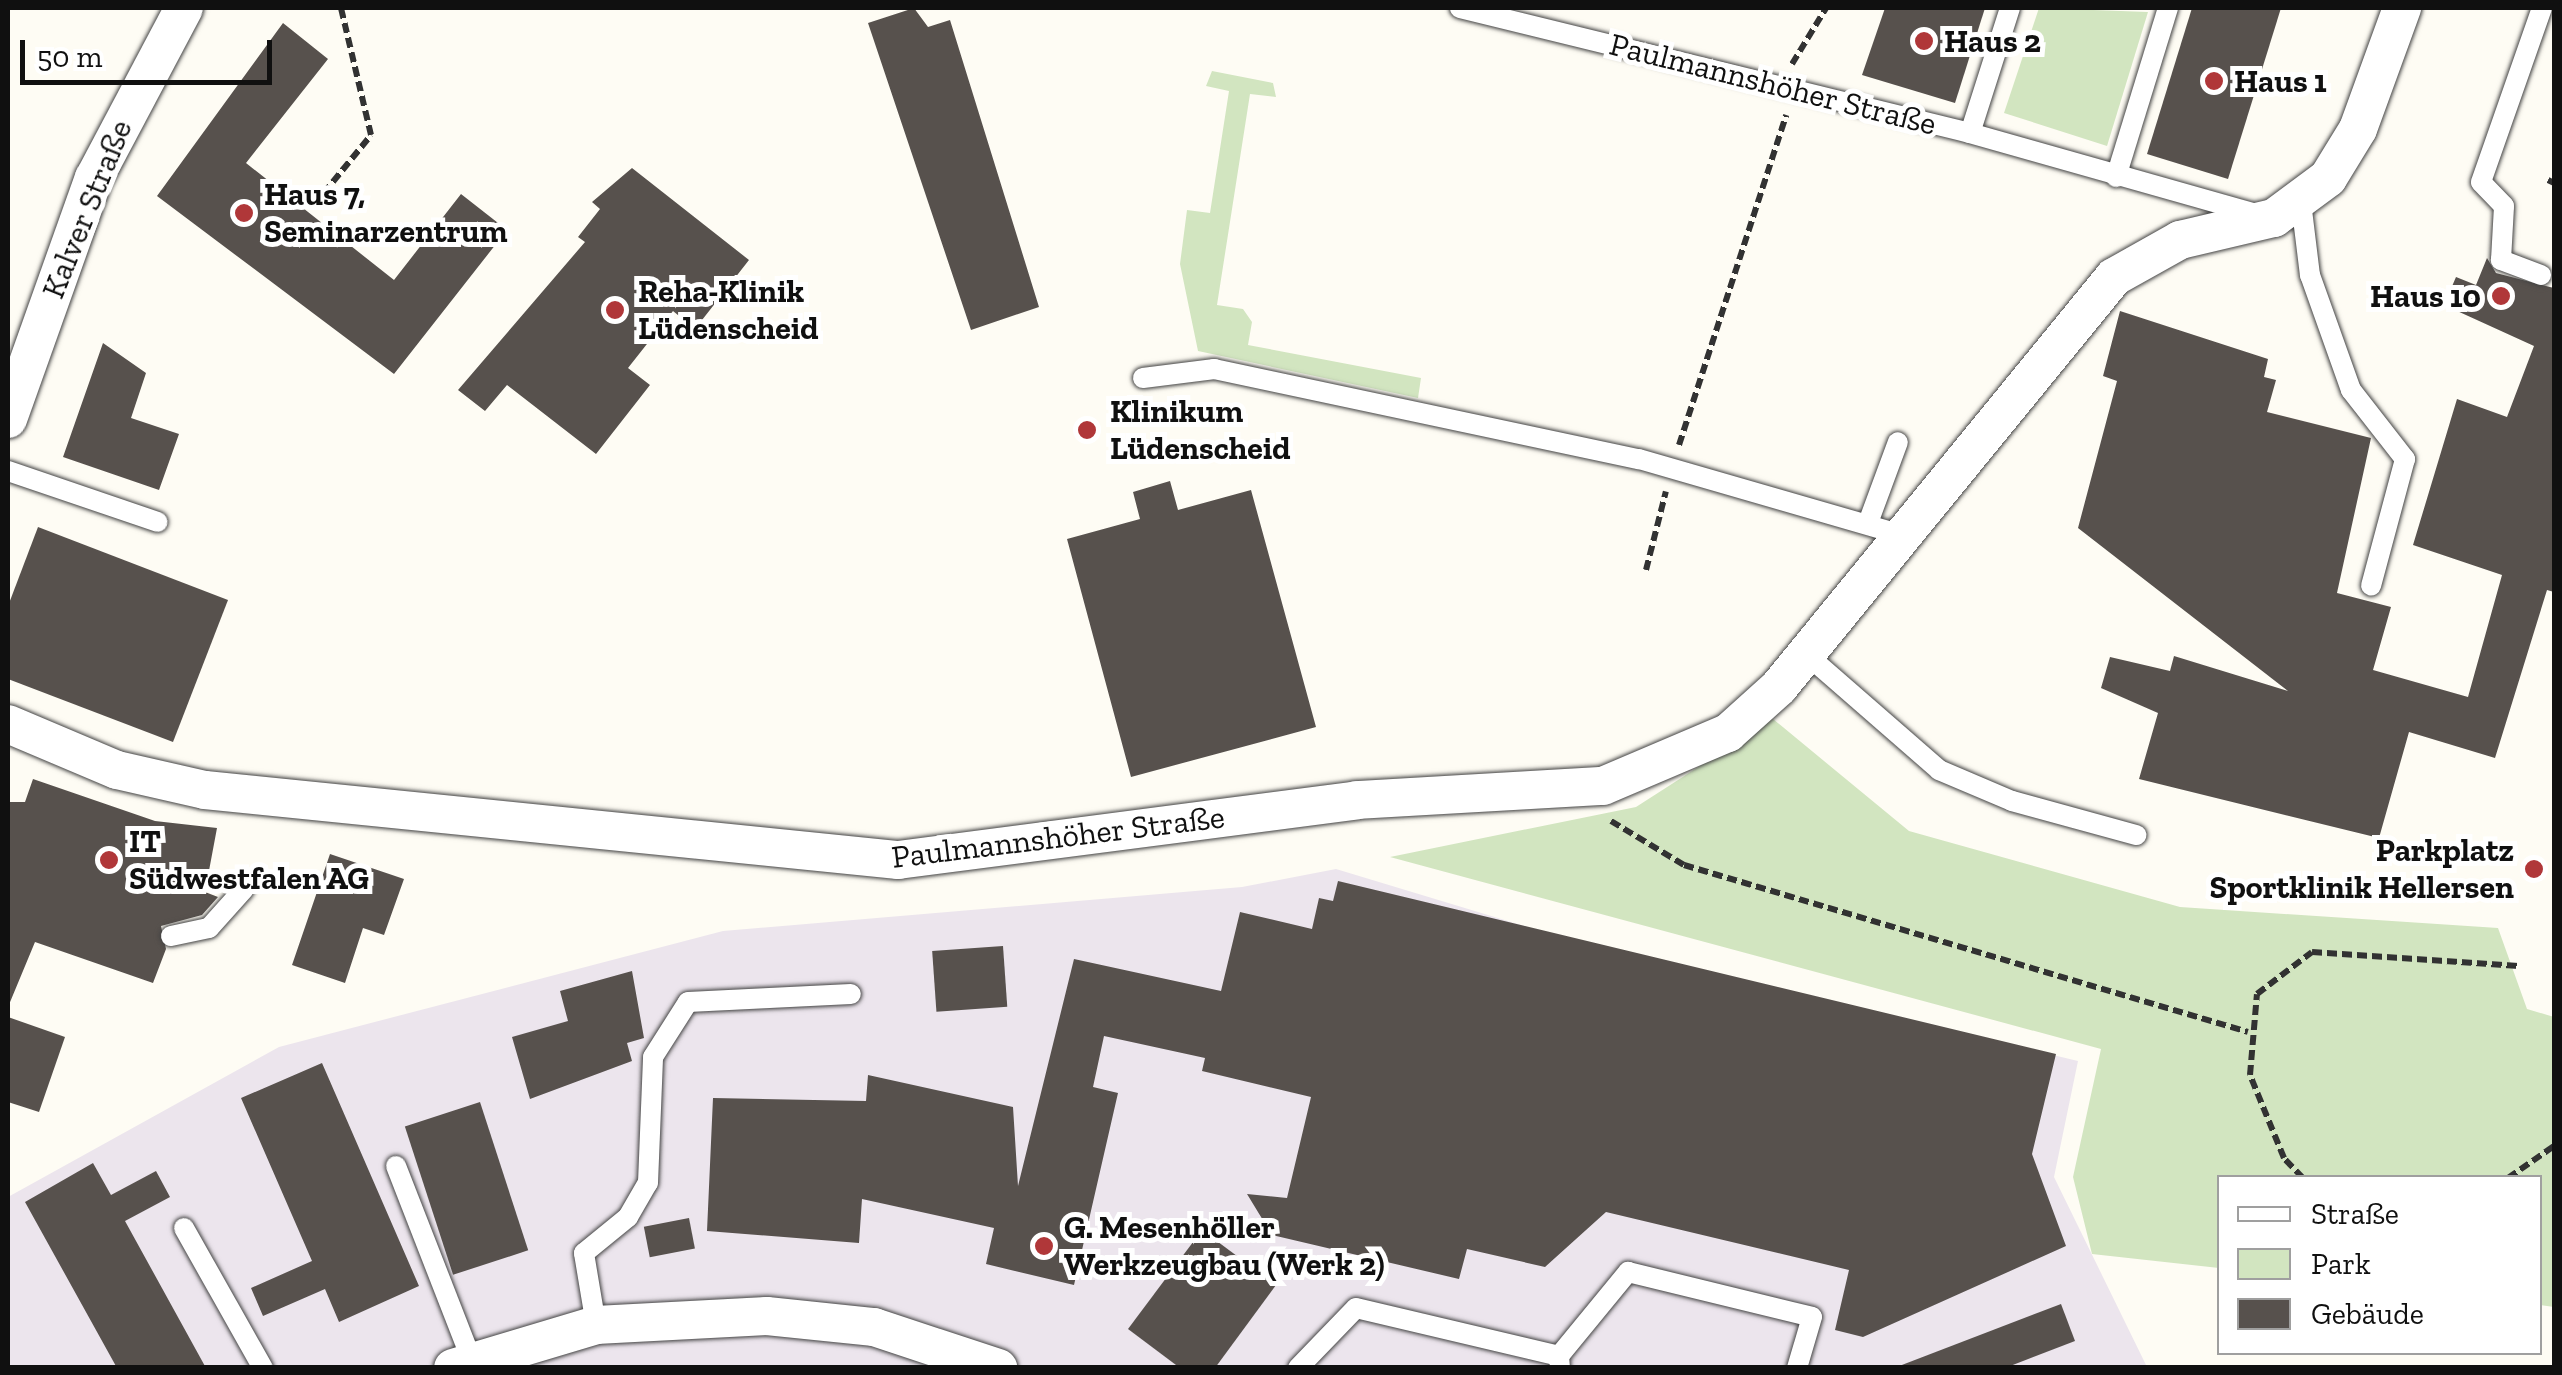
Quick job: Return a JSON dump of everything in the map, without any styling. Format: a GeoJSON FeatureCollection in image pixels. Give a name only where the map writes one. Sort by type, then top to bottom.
{"type":"FeatureCollection","features":[{"type":"Feature","properties":{"kind":"street","name":"Kalver Straße"},"geometry":{"type":"LineString","coordinates":[[8,419],[94,178],[184,8]]}},
{"type":"Feature","properties":{"kind":"street"},"geometry":{"type":"LineString","coordinates":[[2287,210],[2348,152],[2402,8]]}},
{"type":"Feature","properties":{"kind":"street","name":"Paulmannshöher Straße"},"geometry":{"type":"LineString","coordinates":[[8,724],[117,770],[205,790],[898,860],[1357,800],[1557,792],[1650,772],[1728,733],[1805,653],[1882,528],[2026,394],[2114,277],[2180,240],[2287,210]]}},
{"type":"Feature","properties":{"kind":"street"},"geometry":{"type":"LineString","coordinates":[[462,1365],[596,1324],[830,1319],[932,1340],[998,1368]]}},
{"type":"Feature","properties":{"kind":"lane","name":"Paulmannshöher Straße"},"geometry":{"type":"LineString","coordinates":[[1460,8],[1788,83],[2116,177],[2287,210]]}},
{"type":"Feature","properties":{"kind":"lane"},"geometry":{"type":"LineString","coordinates":[[1970,133],[2010,8]]}},
{"type":"Feature","properties":{"kind":"lane"},"geometry":{"type":"LineString","coordinates":[[2116,177],[2168,8]]}},
{"type":"Feature","properties":{"kind":"lane"},"geometry":{"type":"LineString","coordinates":[[2541,275],[2500,260],[2504,206],[2481,182],[2542,8]]}},
{"type":"Feature","properties":{"kind":"lane"},"geometry":{"type":"LineString","coordinates":[[2287,210],[2351,390],[2406,459],[2371,586]]}},
{"type":"Feature","properties":{"kind":"lane"},"geometry":{"type":"LineString","coordinates":[[1143,378],[1214,368],[1672,469],[1882,528],[1898,442]]}},
{"type":"Feature","properties":{"kind":"lane"},"geometry":{"type":"LineString","coordinates":[[8,471],[158,522]]}},
{"type":"Feature","properties":{"kind":"lane"},"geometry":{"type":"LineString","coordinates":[[1805,653],[1939,770],[2012,802],[2136,835]]}},
{"type":"Feature","properties":{"kind":"lane"},"geometry":{"type":"LineString","coordinates":[[171,936],[209,928],[244,889]]}},
{"type":"Feature","properties":{"kind":"lane"},"geometry":{"type":"LineString","coordinates":[[596,1324],[584,1253],[628,1217],[648,1183],[653,1057],[688,1002],[851,994]]}},
{"type":"Feature","properties":{"kind":"lane"},"geometry":{"type":"LineString","coordinates":[[396,1166],[462,1365]]}},
{"type":"Feature","properties":{"kind":"lane"},"geometry":{"type":"LineString","coordinates":[[184,1228],[264,1368]]}},
{"type":"Feature","properties":{"kind":"lane"},"geometry":{"type":"LineString","coordinates":[[1298,1368],[1356,1308],[1560,1362],[1628,1272],[1812,1316],[1797,1368]]}},
{"type":"Feature","properties":{"kind":"path"},"geometry":{"type":"LineString","coordinates":[[314,205],[372,135],[341,8]]}},
{"type":"Feature","properties":{"kind":"path"},"geometry":{"type":"LineString","coordinates":[[1672,469],[1788,83],[1819,31],[1826,8]]}},
{"type":"Feature","properties":{"kind":"path"},"geometry":{"type":"LineString","coordinates":[[1646,570],[1658,524]]}},
{"type":"Feature","properties":{"kind":"path"},"geometry":{"type":"LineString","coordinates":[[1557,792],[1684,865],[2248,1032]]}},
{"type":"Feature","properties":{"kind":"path"},"geometry":{"type":"LineString","coordinates":[[2301,1175],[2268,1125],[2250,1076],[2248,1032],[2258,994],[2312,952],[2519,966]]}},
{"type":"Feature","properties":{"kind":"path"},"geometry":{"type":"LineString","coordinates":[[2512,1175],[2554,1146]]}},
{"type":"Feature","properties":{"kind":"shaded area"},"geometry":{"type":"Polygon","coordinates":[[[1336,869],[1554,935],[2078,1061],[2054,1177],[2147,1367],[8,1367],[8,1197],[279,1047],[723,931],[1242,887],[1336,869]]]}},
{"type":"Feature","properties":{"kind":"green space"},"geometry":{"type":"Polygon","coordinates":[[[2039,8],[2148,12],[2107,146],[2004,113],[2039,8]]]}},
{"type":"Feature","properties":{"kind":"green space"},"geometry":{"type":"Polygon","coordinates":[[[1212,71],[1273,83],[1276,97],[1250,94],[1217,305],[1243,309],[1252,322],[1248,345],[1421,378],[1418,398],[1198,351],[1180,264],[1187,210],[1210,213],[1229,91],[1206,86],[1212,71]]]}},
{"type":"Feature","properties":{"kind":"green space"},"geometry":{"type":"Polygon","coordinates":[[[1773,719],[1909,831],[2180,907],[2498,928],[2527,1009],[2554,1017],[2554,1307],[2542,1305],[2542,1175],[2217,1175],[2217,1268],[2092,1254],[2073,1177],[2101,1049],[1390,857],[1636,807],[1773,719]]]}},
{"type":"Feature","properties":{"kind":"building"},"geometry":{"type":"Polygon","coordinates":[[[914,8],[928,27],[950,20],[1039,307],[971,330],[868,23],[914,8]]]}},
{"type":"Feature","properties":{"kind":"building","name":"Haus 2"},"geometry":{"type":"Polygon","coordinates":[[[1885,8],[1985,8],[1955,103],[1862,75],[1885,8]]]}},
{"type":"Feature","properties":{"kind":"building","name":"Haus 1"},"geometry":{"type":"Polygon","coordinates":[[[2192,8],[2281,8],[2228,179],[2147,154],[2192,8]]]}},
{"type":"Feature","properties":{"kind":"building","name":"Haus 7, Seminarzentrum"},"geometry":{"type":"Polygon","coordinates":[[[283,23],[328,59],[246,163],[394,280],[461,194],[507,230],[394,374],[157,196],[283,23]]]}},
{"type":"Feature","properties":{"kind":"building","name":"Reha-Klinik Lüdenscheid"},"geometry":{"type":"Polygon","coordinates":[[[632,168],[749,260],[695,329],[673,311],[628,368],[650,385],[596,454],[507,385],[485,411],[458,390],[585,242],[578,237],[600,209],[592,202],[632,168]]]}},
{"type":"Feature","properties":{"kind":"building"},"geometry":{"type":"Polygon","coordinates":[[[2487,258],[2496,273],[2554,288],[2554,592],[2547,590],[2495,758],[2409,732],[2379,838],[2139,779],[2158,713],[2101,688],[2110,657],[2170,671],[2174,656],[2288,691],[2078,528],[2117,381],[2103,376],[2120,311],[2268,359],[2264,377],[2276,380],[2267,412],[2371,438],[2337,593],[2391,607],[2373,670],[2468,697],[2502,575],[2413,545],[2457,399],[2507,417],[2534,346],[2444,305],[2456,277],[2476,285],[2487,258]]]}},
{"type":"Feature","properties":{"kind":"building"},"geometry":{"type":"Polygon","coordinates":[[[103,343],[146,373],[131,418],[179,434],[159,490],[63,457],[103,343]]]}},
{"type":"Feature","properties":{"kind":"building"},"geometry":{"type":"Polygon","coordinates":[[[1170,481],[1178,510],[1251,490],[1316,727],[1131,777],[1067,539],[1140,519],[1133,492],[1170,481]]]}},
{"type":"Feature","properties":{"kind":"building"},"geometry":{"type":"Polygon","coordinates":[[[38,527],[228,600],[173,742],[8,679],[8,606],[38,527]]]}},
{"type":"Feature","properties":{"kind":"building","name":"IT Südwestfalen AG"},"geometry":{"type":"Polygon","coordinates":[[[33,779],[155,821],[217,828],[205,892],[218,897],[202,915],[161,926],[166,949],[153,983],[35,942],[8,1007],[8,802],[25,802],[33,779]]]}},
{"type":"Feature","properties":{"kind":"building"},"geometry":{"type":"Polygon","coordinates":[[[330,854],[404,879],[384,935],[363,928],[345,983],[292,965],[330,854]]]}},
{"type":"Feature","properties":{"kind":"building"},"geometry":{"type":"Polygon","coordinates":[[[1338,881],[2056,1054],[2032,1154],[2066,1246],[1863,1337],[1835,1330],[1849,1270],[1606,1212],[1545,1267],[1467,1249],[1459,1279],[1272,1235],[1247,1194],[1287,1198],[1311,1097],[1202,1071],[1205,1058],[1104,1036],[1093,1087],[1118,1093],[1074,1285],[986,1264],[994,1228],[862,1199],[859,1243],[707,1231],[713,1098],[866,1101],[868,1075],[1013,1107],[1018,1186],[1074,959],[1221,991],[1240,912],[1312,929],[1319,898],[1333,901],[1338,881]]]}},
{"type":"Feature","properties":{"kind":"building"},"geometry":{"type":"Polygon","coordinates":[[[1003,946],[1007,1007],[936,1012],[932,951],[1003,946]]]}},
{"type":"Feature","properties":{"kind":"building"},"geometry":{"type":"Polygon","coordinates":[[[632,971],[644,1038],[627,1043],[632,1061],[530,1099],[512,1037],[568,1021],[560,991],[632,971]]]}},
{"type":"Feature","properties":{"kind":"building"},"geometry":{"type":"Polygon","coordinates":[[[8,1017],[65,1037],[39,1112],[8,1102],[8,1017]]]}},
{"type":"Feature","properties":{"kind":"building"},"geometry":{"type":"Polygon","coordinates":[[[322,1063],[419,1286],[339,1322],[325,1289],[263,1316],[251,1288],[312,1261],[241,1098],[322,1063]]]}},
{"type":"Feature","properties":{"kind":"building"},"geometry":{"type":"Polygon","coordinates":[[[480,1102],[528,1250],[453,1275],[405,1126],[480,1102]]]}},
{"type":"Feature","properties":{"kind":"building"},"geometry":{"type":"Polygon","coordinates":[[[93,1163],[111,1195],[156,1171],[170,1197],[125,1221],[206,1368],[117,1368],[25,1202],[93,1163]]]}},
{"type":"Feature","properties":{"kind":"building"},"geometry":{"type":"Polygon","coordinates":[[[689,1218],[695,1248],[650,1257],[644,1227],[689,1218]]]}},
{"type":"Feature","properties":{"kind":"building"},"geometry":{"type":"Polygon","coordinates":[[[1202,1230],[1276,1285],[1215,1368],[1180,1368],[1128,1329],[1202,1230]]]}},
{"type":"Feature","properties":{"kind":"building"},"geometry":{"type":"Polygon","coordinates":[[[2061,1304],[2075,1341],[2005,1368],[1894,1368],[2061,1304]]]}},
{"type":"Feature","properties":{"kind":"place","name":"Haus 2"},"geometry":{"type":"Point","coordinates":[1924,41]}},
{"type":"Feature","properties":{"kind":"place","name":"Haus 1"},"geometry":{"type":"Point","coordinates":[2214,81]}},
{"type":"Feature","properties":{"kind":"place","name":"Haus 7, Seminarzentrum"},"geometry":{"type":"Point","coordinates":[244,213]}},
{"type":"Feature","properties":{"kind":"place","name":"Haus 10"},"geometry":{"type":"Point","coordinates":[2501,296]}},
{"type":"Feature","properties":{"kind":"place","name":"Reha-Klinik Lüdenscheid"},"geometry":{"type":"Point","coordinates":[615,310]}},
{"type":"Feature","properties":{"kind":"place","name":"Klinikum Lüdenscheid"},"geometry":{"type":"Point","coordinates":[1087,430]}},
{"type":"Feature","properties":{"kind":"place","name":"IT Südwestfalen AG"},"geometry":{"type":"Point","coordinates":[109,860]}},
{"type":"Feature","properties":{"kind":"place","name":"Parkplatz Sportklinik Hellersen"},"geometry":{"type":"Point","coordinates":[2534,869]}},
{"type":"Feature","properties":{"kind":"place","name":"G. Mesenhöller Werkzeugbau (Werk 2)"},"geometry":{"type":"Point","coordinates":[1044,1246]}}]}
